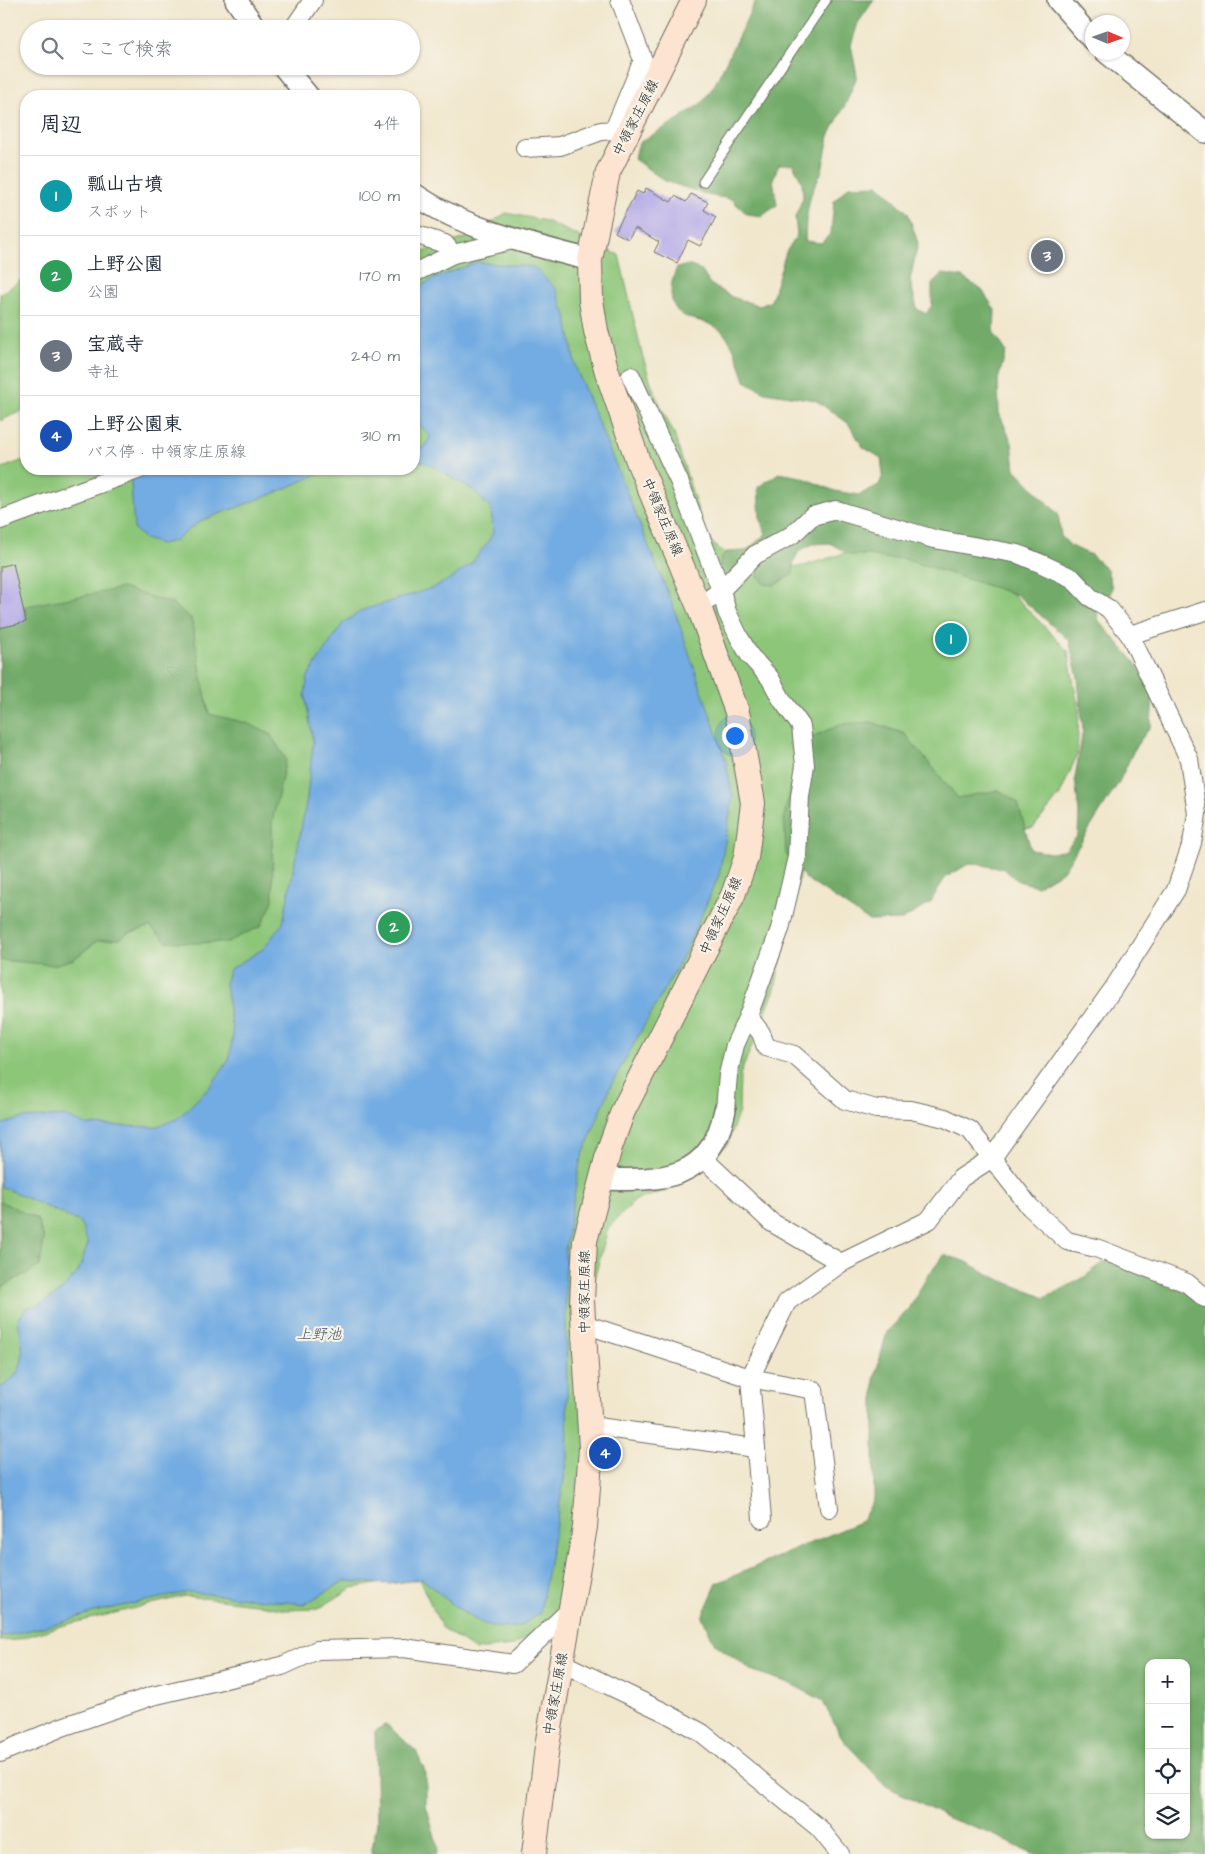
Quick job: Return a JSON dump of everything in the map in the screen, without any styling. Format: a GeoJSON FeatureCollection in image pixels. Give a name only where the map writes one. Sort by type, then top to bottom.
{"type":"FeatureCollection","features":[{"type":"Feature","properties":{"kind":"main road","name":"中領家庄原線"},"geometry":{"type":"LineString","coordinates":[[534,1854],[547,1746],[585,1527],[591,1448],[582,1301],[585,1241],[601,1179],[623,1111],[734,895],[746,858],[752,803],[737,712],[699,607],[638,462],[596,331],[591,300],[590,260],[608,172],[620,134],[692,2]]}},
{"type":"Feature","properties":{"kind":"street"},"geometry":{"type":"LineString","coordinates":[[299,20],[313,0]]}},
{"type":"Feature","properties":{"kind":"street"},"geometry":{"type":"LineString","coordinates":[[525,148],[560,146],[601,131],[620,134],[643,60],[620,0]]}},
{"type":"Feature","properties":{"kind":"street"},"geometry":{"type":"LineString","coordinates":[[1058,0],[1085,31]]}},
{"type":"Feature","properties":{"kind":"street"},"geometry":{"type":"LineString","coordinates":[[241,4],[251,20]]}},
{"type":"Feature","properties":{"kind":"street"},"geometry":{"type":"LineString","coordinates":[[1116,60],[1205,132]]}},
{"type":"Feature","properties":{"kind":"street"},"geometry":{"type":"LineString","coordinates":[[290,75],[302,90]]}},
{"type":"Feature","properties":{"kind":"street"},"geometry":{"type":"LineString","coordinates":[[420,198],[434,208],[513,240],[590,260]]}},
{"type":"Feature","properties":{"kind":"street"},"geometry":{"type":"LineString","coordinates":[[420,236],[445,244],[453,254]]}},
{"type":"Feature","properties":{"kind":"street"},"geometry":{"type":"LineString","coordinates":[[420,270],[453,254],[513,240]]}},
{"type":"Feature","properties":{"kind":"street"},"geometry":{"type":"LineString","coordinates":[[601,1179],[644,1181],[668,1177],[704,1159],[721,1131],[728,1075],[735,1045],[748,1016],[780,929],[798,856],[800,796],[804,765],[801,726],[782,700],[770,678],[750,656],[739,637],[727,612],[721,590],[678,481],[631,376]]}},
{"type":"Feature","properties":{"kind":"street"},"geometry":{"type":"LineString","coordinates":[[0,520],[124,475]]}},
{"type":"Feature","properties":{"kind":"street"},"geometry":{"type":"LineString","coordinates":[[699,607],[721,590],[755,555],[792,535],[812,516],[836,510],[934,539],[1018,554],[1072,578],[1090,597],[1109,609],[1130,635],[1190,759],[1197,814],[1192,843],[1176,890],[1079,1038],[992,1158],[961,1178],[929,1220],[841,1263],[787,1302],[750,1378],[762,1520]]}},
{"type":"Feature","properties":{"kind":"street"},"geometry":{"type":"LineString","coordinates":[[1130,635],[1205,611]]}},
{"type":"Feature","properties":{"kind":"street"},"geometry":{"type":"LineString","coordinates":[[748,1016],[761,1033],[766,1046],[794,1055],[845,1100],[876,1109],[911,1110],[944,1118],[970,1130],[1030,1207],[1067,1241],[1096,1248],[1187,1283],[1205,1298]]}},
{"type":"Feature","properties":{"kind":"street"},"geometry":{"type":"LineString","coordinates":[[704,1159],[771,1222],[841,1263]]}},
{"type":"Feature","properties":{"kind":"street"},"geometry":{"type":"LineString","coordinates":[[584,1324],[750,1378],[814,1390],[829,1508]]}},
{"type":"Feature","properties":{"kind":"street"},"geometry":{"type":"LineString","coordinates":[[590,1426],[756,1448]]}},
{"type":"Feature","properties":{"kind":"street"},"geometry":{"type":"LineString","coordinates":[[0,1753],[62,1727],[152,1696],[282,1666],[317,1650],[404,1648],[513,1664],[571,1609]]}},
{"type":"Feature","properties":{"kind":"street"},"geometry":{"type":"LineString","coordinates":[[562,1663],[666,1713],[702,1733],[819,1828],[840,1854]]}},
{"type":"Feature","properties":{"kind":"lane"},"geometry":{"type":"LineString","coordinates":[[703,182],[826,0]]}},
{"type":"Feature","properties":{"kind":"green space"},"geometry":{"type":"Polygon","coordinates":[[[756,0],[874,0],[858,23],[851,45],[857,76],[847,101],[829,136],[822,171],[811,194],[806,219],[805,241],[821,243],[831,233],[834,201],[849,186],[879,185],[908,213],[918,243],[910,280],[917,309],[926,314],[932,305],[932,284],[943,274],[962,277],[982,290],[995,310],[994,333],[1006,351],[998,380],[999,413],[1012,443],[1015,469],[1058,514],[1061,536],[1071,546],[1091,555],[1107,569],[1112,588],[1108,601],[1097,612],[1099,621],[1138,666],[1153,697],[1151,726],[1136,746],[1119,782],[1063,871],[1037,886],[1018,881],[1004,869],[970,863],[945,878],[930,903],[902,920],[869,921],[806,879],[786,854],[784,816],[796,765],[814,736],[842,724],[871,722],[905,734],[958,798],[999,790],[1018,803],[1031,850],[1052,853],[1066,850],[1078,835],[1079,812],[1075,778],[1083,730],[1078,678],[1069,640],[1017,595],[901,558],[889,559],[869,555],[850,555],[830,543],[813,544],[799,551],[794,561],[793,574],[775,585],[764,584],[758,578],[759,567],[754,565],[728,575],[720,568],[720,560],[726,552],[746,551],[766,534],[760,517],[758,487],[779,473],[801,477],[835,491],[859,495],[879,485],[883,475],[881,458],[863,447],[848,423],[815,400],[765,392],[745,381],[735,351],[725,335],[709,324],[686,317],[673,304],[671,286],[677,268],[688,265],[701,270],[710,284],[732,297],[760,306],[771,301],[786,252],[797,235],[795,217],[803,198],[802,182],[793,164],[779,164],[773,179],[777,205],[762,216],[747,214],[731,199],[708,195],[665,181],[634,159],[639,143],[703,102],[715,84],[756,0]]]}},
{"type":"Feature","properties":{"kind":"green space"},"geometry":{"type":"Polygon","coordinates":[[[506,213],[546,221],[619,255],[642,354],[654,392],[674,434],[706,536],[721,551],[759,571],[804,566],[870,545],[996,577],[1068,651],[1079,712],[1077,755],[1060,795],[1033,828],[997,830],[835,732],[791,910],[775,989],[740,1075],[739,1111],[727,1145],[694,1175],[668,1190],[636,1200],[608,1228],[595,1276],[589,1344],[593,1469],[556,1620],[512,1646],[475,1650],[442,1628],[418,1577],[352,1588],[318,1609],[286,1610],[255,1604],[185,1596],[61,1626],[16,1640],[0,1641],[0,469],[20,461],[20,475],[420,475],[420,253],[471,236],[506,213]]]}},
{"type":"Feature","properties":{"kind":"green space"},"geometry":{"type":"Polygon","coordinates":[[[20,281],[20,412],[0,421],[0,294],[20,281]]]}},
{"type":"Feature","properties":{"kind":"green space"},"geometry":{"type":"Polygon","coordinates":[[[122,588],[171,603],[191,618],[209,714],[247,723],[270,734],[286,759],[272,823],[273,901],[261,926],[228,942],[192,943],[166,941],[150,927],[128,933],[120,939],[97,941],[74,959],[54,965],[0,960],[0,612],[122,588]]]}},
{"type":"Feature","properties":{"kind":"green space"},"geometry":{"type":"Polygon","coordinates":[[[0,1201],[37,1219],[44,1239],[40,1266],[0,1288],[0,1201]]]}},
{"type":"Feature","properties":{"kind":"green space"},"geometry":{"type":"Polygon","coordinates":[[[944,1255],[965,1261],[996,1278],[1045,1298],[1083,1278],[1108,1259],[1205,1291],[1205,1854],[1032,1854],[992,1834],[948,1818],[886,1786],[843,1740],[822,1700],[789,1683],[753,1671],[715,1644],[702,1617],[717,1583],[862,1521],[874,1499],[874,1380],[887,1332],[909,1309],[927,1277],[944,1255]]]}},
{"type":"Feature","properties":{"kind":"green space"},"geometry":{"type":"Polygon","coordinates":[[[386,1724],[416,1751],[426,1774],[426,1805],[438,1847],[436,1854],[371,1854],[377,1823],[375,1731],[386,1724]]]}},
{"type":"Feature","properties":{"kind":"water","name":"上野池"},"geometry":{"type":"Polygon","coordinates":[[[477,262],[534,267],[556,289],[567,318],[575,366],[672,603],[725,758],[733,797],[719,875],[685,953],[612,1083],[580,1162],[565,1250],[568,1457],[540,1613],[519,1626],[502,1628],[489,1625],[465,1614],[422,1579],[389,1584],[344,1581],[305,1604],[189,1592],[94,1612],[60,1623],[0,1637],[0,1388],[10,1381],[20,1366],[22,1340],[18,1320],[26,1308],[43,1303],[59,1293],[78,1272],[88,1244],[80,1222],[0,1186],[0,1125],[23,1118],[65,1116],[86,1125],[155,1127],[177,1119],[209,1088],[229,1060],[233,1035],[225,984],[230,969],[263,949],[283,923],[307,798],[313,742],[305,694],[308,676],[343,623],[363,610],[433,588],[452,578],[471,564],[488,542],[493,532],[491,509],[473,490],[420,461],[420,448],[426,445],[430,437],[420,425],[420,287],[433,279],[477,262]]]}},
{"type":"Feature","properties":{"kind":"water"},"geometry":{"type":"Polygon","coordinates":[[[130,475],[316,475],[273,494],[200,521],[176,540],[161,544],[145,539],[134,529],[130,475]]]}},
{"type":"Feature","properties":{"kind":"building"},"geometry":{"type":"Polygon","coordinates":[[[646,188],[671,202],[675,196],[686,202],[691,194],[708,202],[704,210],[716,217],[700,246],[688,240],[677,263],[654,252],[659,242],[635,228],[628,239],[615,232],[637,191],[643,194],[646,188]]]}},
{"type":"Feature","properties":{"kind":"building"},"geometry":{"type":"Polygon","coordinates":[[[13,563],[26,622],[0,628],[0,567],[13,563]]]}},
{"type":"Feature","properties":{"kind":"place","name":"宝蔵寺"},"geometry":{"type":"Point","coordinates":[1047,256]}},
{"type":"Feature","properties":{"kind":"place","name":"瓢山古墳"},"geometry":{"type":"Point","coordinates":[951,639]}},
{"type":"Feature","properties":{"kind":"place","name":"上野公園"},"geometry":{"type":"Point","coordinates":[394,927]}},
{"type":"Feature","properties":{"kind":"place","name":"上野公園東"},"geometry":{"type":"Point","coordinates":[605,1453]}}]}
